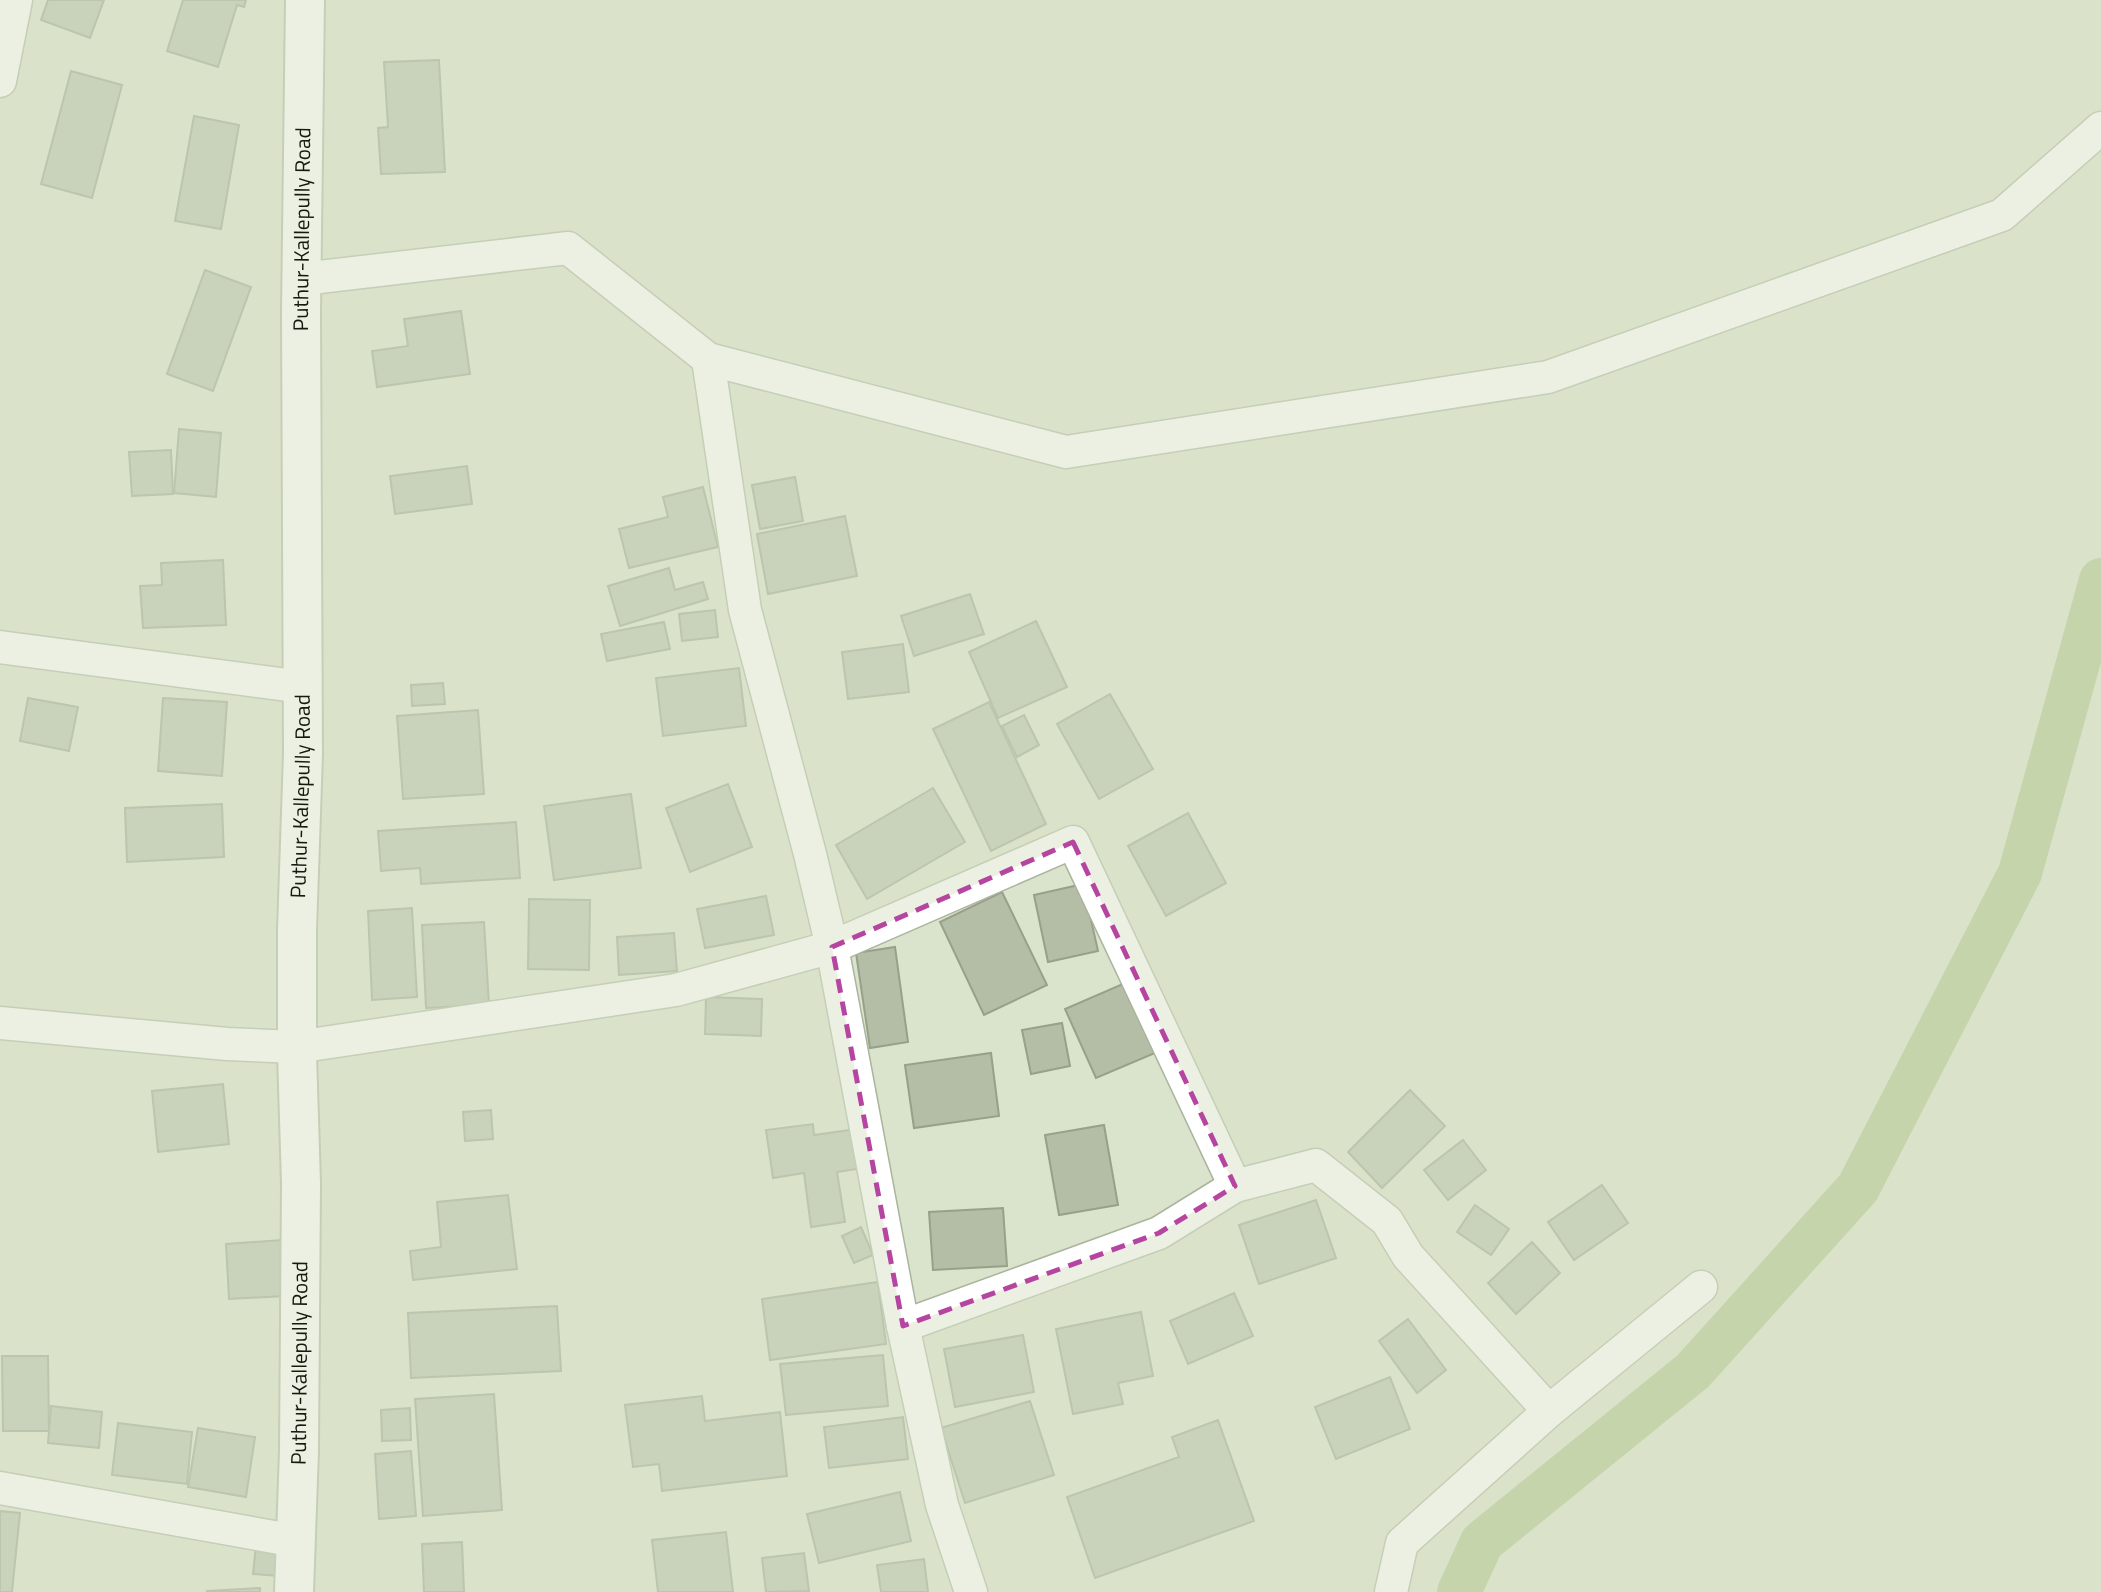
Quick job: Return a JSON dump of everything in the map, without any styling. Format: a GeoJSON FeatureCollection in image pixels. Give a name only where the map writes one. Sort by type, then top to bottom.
{"type":"FeatureCollection","features":[{"type":"Feature","properties":{"kind":"main road","name":"Puthur-Kallepully Road"},"geometry":{"type":"LineString","coordinates":[[294,1592],[299,1451],[301,1184],[297,930],[303,754],[302,279],[305,0]]}},
{"type":"Feature","properties":{"kind":"street"},"geometry":{"type":"LineString","coordinates":[[0,81],[16,0]]}},
{"type":"Feature","properties":{"kind":"street"},"geometry":{"type":"LineString","coordinates":[[302,279],[568,248],[708,359],[1066,452],[1548,377],[2002,215],[2101,128]]}},
{"type":"Feature","properties":{"kind":"street"},"geometry":{"type":"LineString","coordinates":[[708,359],[745,610],[832,947],[903,1326],[942,1505],[971,1592]]}},
{"type":"Feature","properties":{"kind":"street"},"geometry":{"type":"LineString","coordinates":[[0,648],[303,687]]}},
{"type":"Feature","properties":{"kind":"street"},"geometry":{"type":"LineString","coordinates":[[0,1023],[227,1044],[297,1047],[676,990],[832,947],[1073,842],[1235,1186]]}},
{"type":"Feature","properties":{"kind":"street"},"geometry":{"type":"LineString","coordinates":[[903,1326],[1159,1233],[1235,1186],[1316,1165],[1387,1221],[1408,1256],[1549,1411]]}},
{"type":"Feature","properties":{"kind":"street"},"geometry":{"type":"LineString","coordinates":[[1391,1592],[1402,1543],[1549,1411],[1701,1287]]}},
{"type":"Feature","properties":{"kind":"street"},"geometry":{"type":"LineString","coordinates":[[0,1488],[296,1541]]}},
{"type":"Feature","properties":{"kind":"highlighted area"},"geometry":{"type":"Polygon","coordinates":[[[1073,842],[1235,1186],[1159,1233],[903,1326],[832,947],[1073,842]]]}},
{"type":"Feature","properties":{"kind":"building"},"geometry":{"type":"Polygon","coordinates":[[[48,0],[104,0],[90,38],[41,20],[48,0]]]}},
{"type":"Feature","properties":{"kind":"building"},"geometry":{"type":"Polygon","coordinates":[[[183,0],[246,0],[244,7],[237,5],[218,67],[167,51],[183,0]]]}},
{"type":"Feature","properties":{"kind":"building"},"geometry":{"type":"Polygon","coordinates":[[[439,60],[445,172],[381,174],[378,128],[388,127],[384,62],[439,60]]]}},
{"type":"Feature","properties":{"kind":"building"},"geometry":{"type":"Polygon","coordinates":[[[71,71],[122,85],[92,198],[41,184],[71,71]]]}},
{"type":"Feature","properties":{"kind":"building"},"geometry":{"type":"Polygon","coordinates":[[[194,116],[239,125],[221,229],[175,221],[194,116]]]}},
{"type":"Feature","properties":{"kind":"building"},"geometry":{"type":"Polygon","coordinates":[[[205,270],[251,287],[213,391],[167,374],[205,270]]]}},
{"type":"Feature","properties":{"kind":"building"},"geometry":{"type":"Polygon","coordinates":[[[461,311],[470,374],[377,387],[372,351],[408,346],[404,319],[461,311]]]}},
{"type":"Feature","properties":{"kind":"building"},"geometry":{"type":"Polygon","coordinates":[[[179,429],[221,433],[216,497],[174,493],[179,429]]]}},
{"type":"Feature","properties":{"kind":"building"},"geometry":{"type":"Polygon","coordinates":[[[171,450],[173,494],[132,496],[129,452],[171,450]]]}},
{"type":"Feature","properties":{"kind":"building"},"geometry":{"type":"Polygon","coordinates":[[[467,466],[472,504],[395,514],[390,476],[467,466]]]}},
{"type":"Feature","properties":{"kind":"building"},"geometry":{"type":"Polygon","coordinates":[[[795,477],[803,521],[760,529],[752,485],[795,477]]]}},
{"type":"Feature","properties":{"kind":"building"},"geometry":{"type":"Polygon","coordinates":[[[703,487],[718,547],[629,568],[619,529],[668,517],[663,497],[703,487]]]}},
{"type":"Feature","properties":{"kind":"building"},"geometry":{"type":"Polygon","coordinates":[[[845,516],[857,576],[768,594],[757,534],[845,516]]]}},
{"type":"Feature","properties":{"kind":"building"},"geometry":{"type":"Polygon","coordinates":[[[223,560],[226,625],[143,628],[140,586],[162,585],[161,563],[223,560]]]}},
{"type":"Feature","properties":{"kind":"building"},"geometry":{"type":"Polygon","coordinates":[[[669,568],[675,590],[703,582],[708,599],[620,626],[608,586],[669,568]]]}},
{"type":"Feature","properties":{"kind":"building"},"geometry":{"type":"Polygon","coordinates":[[[970,594],[984,634],[914,656],[901,616],[970,594]]]}},
{"type":"Feature","properties":{"kind":"building"},"geometry":{"type":"Polygon","coordinates":[[[715,610],[718,637],[682,641],[679,614],[715,610]]]}},
{"type":"Feature","properties":{"kind":"building"},"geometry":{"type":"Polygon","coordinates":[[[1036,621],[1067,687],[998,718],[969,652],[1036,621]]]}},
{"type":"Feature","properties":{"kind":"building"},"geometry":{"type":"Polygon","coordinates":[[[664,622],[670,649],[607,661],[601,634],[664,622]]]}},
{"type":"Feature","properties":{"kind":"building"},"geometry":{"type":"Polygon","coordinates":[[[903,644],[909,692],[848,699],[842,652],[903,644]]]}},
{"type":"Feature","properties":{"kind":"building"},"geometry":{"type":"Polygon","coordinates":[[[739,668],[746,726],[663,736],[656,678],[739,668]]]}},
{"type":"Feature","properties":{"kind":"building"},"geometry":{"type":"Polygon","coordinates":[[[443,683],[445,704],[412,706],[411,685],[443,683]]]}},
{"type":"Feature","properties":{"kind":"building"},"geometry":{"type":"Polygon","coordinates":[[[1110,694],[1153,769],[1099,799],[1057,724],[1110,694]]]}},
{"type":"Feature","properties":{"kind":"building"},"geometry":{"type":"Polygon","coordinates":[[[28,698],[78,707],[69,751],[20,741],[28,698]]]}},
{"type":"Feature","properties":{"kind":"building"},"geometry":{"type":"Polygon","coordinates":[[[163,698],[227,702],[222,776],[158,771],[163,698]]]}},
{"type":"Feature","properties":{"kind":"building"},"geometry":{"type":"Polygon","coordinates":[[[989,702],[1046,824],[991,851],[933,729],[989,702]]]}},
{"type":"Feature","properties":{"kind":"building"},"geometry":{"type":"Polygon","coordinates":[[[478,710],[484,794],[403,799],[397,716],[478,710]]]}},
{"type":"Feature","properties":{"kind":"building"},"geometry":{"type":"Polygon","coordinates":[[[1024,715],[1039,745],[1017,757],[1002,726],[1024,715]]]}},
{"type":"Feature","properties":{"kind":"building"},"geometry":{"type":"Polygon","coordinates":[[[728,784],[752,847],[690,872],[666,808],[728,784]]]}},
{"type":"Feature","properties":{"kind":"building"},"geometry":{"type":"Polygon","coordinates":[[[933,788],[965,842],[867,899],[836,845],[933,788]]]}},
{"type":"Feature","properties":{"kind":"building"},"geometry":{"type":"Polygon","coordinates":[[[631,794],[641,868],[554,880],[544,806],[631,794]]]}},
{"type":"Feature","properties":{"kind":"building"},"geometry":{"type":"Polygon","coordinates":[[[222,804],[224,857],[127,862],[125,808],[222,804]]]}},
{"type":"Feature","properties":{"kind":"building"},"geometry":{"type":"Polygon","coordinates":[[[1188,813],[1226,883],[1166,916],[1128,846],[1188,813]]]}},
{"type":"Feature","properties":{"kind":"building"},"geometry":{"type":"Polygon","coordinates":[[[516,822],[520,878],[421,884],[420,868],[381,871],[378,831],[516,822]]]}},
{"type":"Feature","properties":{"kind":"building"},"geometry":{"type":"Polygon","coordinates":[[[1083,884],[1098,951],[1048,962],[1034,895],[1083,884]]]}},
{"type":"Feature","properties":{"kind":"building"},"geometry":{"type":"Polygon","coordinates":[[[1002,892],[1047,985],[984,1015],[940,922],[1002,892]]]}},
{"type":"Feature","properties":{"kind":"building"},"geometry":{"type":"Polygon","coordinates":[[[766,896],[774,935],[705,948],[697,909],[766,896]]]}},
{"type":"Feature","properties":{"kind":"building"},"geometry":{"type":"Polygon","coordinates":[[[529,899],[590,900],[589,970],[528,969],[529,899]]]}},
{"type":"Feature","properties":{"kind":"building"},"geometry":{"type":"Polygon","coordinates":[[[412,908],[417,997],[372,1000],[368,911],[412,908]]]}},
{"type":"Feature","properties":{"kind":"building"},"geometry":{"type":"Polygon","coordinates":[[[484,922],[489,1005],[426,1008],[422,925],[484,922]]]}},
{"type":"Feature","properties":{"kind":"building"},"geometry":{"type":"Polygon","coordinates":[[[674,933],[677,971],[619,975],[617,937],[674,933]]]}},
{"type":"Feature","properties":{"kind":"building"},"geometry":{"type":"Polygon","coordinates":[[[895,947],[908,1042],[870,1048],[856,953],[895,947]]]}},
{"type":"Feature","properties":{"kind":"building"},"geometry":{"type":"Polygon","coordinates":[[[1125,983],[1155,1053],[1096,1078],[1065,1009],[1125,983]]]}},
{"type":"Feature","properties":{"kind":"building"},"geometry":{"type":"Polygon","coordinates":[[[706,997],[762,999],[761,1036],[705,1034],[706,997]]]}},
{"type":"Feature","properties":{"kind":"building"},"geometry":{"type":"Polygon","coordinates":[[[1062,1023],[1070,1066],[1031,1074],[1022,1030],[1062,1023]]]}},
{"type":"Feature","properties":{"kind":"building"},"geometry":{"type":"Polygon","coordinates":[[[991,1053],[999,1116],[914,1128],[905,1065],[991,1053]]]}},
{"type":"Feature","properties":{"kind":"building"},"geometry":{"type":"Polygon","coordinates":[[[223,1084],[229,1144],[158,1152],[152,1091],[223,1084]]]}},
{"type":"Feature","properties":{"kind":"building"},"geometry":{"type":"Polygon","coordinates":[[[1410,1090],[1445,1126],[1382,1188],[1348,1152],[1410,1090]]]}},
{"type":"Feature","properties":{"kind":"building"},"geometry":{"type":"Polygon","coordinates":[[[491,1110],[493,1139],[465,1141],[463,1112],[491,1110]]]}},
{"type":"Feature","properties":{"kind":"building"},"geometry":{"type":"Polygon","coordinates":[[[813,1124],[814,1135],[857,1129],[863,1168],[837,1172],[845,1222],[811,1227],[804,1173],[773,1178],[766,1130],[813,1124]]]}},
{"type":"Feature","properties":{"kind":"building"},"geometry":{"type":"Polygon","coordinates":[[[1104,1125],[1118,1205],[1059,1215],[1045,1135],[1104,1125]]]}},
{"type":"Feature","properties":{"kind":"building"},"geometry":{"type":"Polygon","coordinates":[[[1463,1140],[1486,1170],[1448,1200],[1424,1170],[1463,1140]]]}},
{"type":"Feature","properties":{"kind":"building"},"geometry":{"type":"Polygon","coordinates":[[[1602,1185],[1628,1223],[1574,1260],[1548,1222],[1602,1185]]]}},
{"type":"Feature","properties":{"kind":"building"},"geometry":{"type":"Polygon","coordinates":[[[508,1195],[517,1269],[413,1280],[410,1251],[441,1247],[437,1202],[508,1195]]]}},
{"type":"Feature","properties":{"kind":"building"},"geometry":{"type":"Polygon","coordinates":[[[1316,1200],[1336,1258],[1259,1284],[1239,1225],[1316,1200]]]}},
{"type":"Feature","properties":{"kind":"building"},"geometry":{"type":"Polygon","coordinates":[[[1475,1205],[1509,1229],[1491,1255],[1457,1232],[1475,1205]]]}},
{"type":"Feature","properties":{"kind":"building"},"geometry":{"type":"Polygon","coordinates":[[[1003,1208],[1007,1266],[933,1270],[929,1212],[1003,1208]]]}},
{"type":"Feature","properties":{"kind":"building"},"geometry":{"type":"Polygon","coordinates":[[[861,1227],[873,1255],[854,1263],[842,1236],[861,1227]]]}},
{"type":"Feature","properties":{"kind":"building"},"geometry":{"type":"Polygon","coordinates":[[[282,1240],[285,1296],[229,1299],[226,1244],[282,1240]]]}},
{"type":"Feature","properties":{"kind":"building"},"geometry":{"type":"Polygon","coordinates":[[[1532,1242],[1560,1273],[1516,1314],[1488,1283],[1532,1242]]]}},
{"type":"Feature","properties":{"kind":"building"},"geometry":{"type":"Polygon","coordinates":[[[878,1282],[886,1344],[770,1360],[762,1299],[878,1282]]]}},
{"type":"Feature","properties":{"kind":"building"},"geometry":{"type":"Polygon","coordinates":[[[1234,1293],[1253,1336],[1188,1364],[1170,1321],[1234,1293]]]}},
{"type":"Feature","properties":{"kind":"building"},"geometry":{"type":"Polygon","coordinates":[[[557,1306],[561,1371],[411,1378],[408,1313],[557,1306]]]}},
{"type":"Feature","properties":{"kind":"building"},"geometry":{"type":"Polygon","coordinates":[[[1141,1312],[1153,1376],[1118,1383],[1123,1404],[1073,1414],[1056,1329],[1141,1312]]]}},
{"type":"Feature","properties":{"kind":"building"},"geometry":{"type":"Polygon","coordinates":[[[1408,1319],[1446,1370],[1417,1393],[1379,1341],[1408,1319]]]}},
{"type":"Feature","properties":{"kind":"building"},"geometry":{"type":"Polygon","coordinates":[[[1023,1335],[1034,1392],[955,1407],[944,1349],[1023,1335]]]}},
{"type":"Feature","properties":{"kind":"building"},"geometry":{"type":"Polygon","coordinates":[[[883,1355],[888,1406],[786,1415],[780,1364],[883,1355]]]}},
{"type":"Feature","properties":{"kind":"building"},"geometry":{"type":"Polygon","coordinates":[[[2,1356],[48,1356],[49,1431],[3,1431],[2,1356]]]}},
{"type":"Feature","properties":{"kind":"building"},"geometry":{"type":"Polygon","coordinates":[[[1390,1377],[1410,1429],[1336,1459],[1315,1407],[1390,1377]]]}},
{"type":"Feature","properties":{"kind":"building"},"geometry":{"type":"Polygon","coordinates":[[[494,1394],[502,1510],[423,1516],[415,1399],[494,1394]]]}},
{"type":"Feature","properties":{"kind":"building"},"geometry":{"type":"Polygon","coordinates":[[[702,1396],[705,1421],[780,1412],[787,1476],[662,1491],[659,1464],[633,1467],[625,1405],[702,1396]]]}},
{"type":"Feature","properties":{"kind":"building"},"geometry":{"type":"Polygon","coordinates":[[[1030,1401],[1054,1475],[965,1503],[941,1428],[1030,1401]]]}},
{"type":"Feature","properties":{"kind":"building"},"geometry":{"type":"Polygon","coordinates":[[[51,1406],[102,1412],[99,1448],[48,1443],[51,1406]]]}},
{"type":"Feature","properties":{"kind":"building"},"geometry":{"type":"Polygon","coordinates":[[[410,1408],[411,1440],[382,1441],[381,1410],[410,1408]]]}},
{"type":"Feature","properties":{"kind":"building"},"geometry":{"type":"Polygon","coordinates":[[[903,1417],[908,1459],[829,1468],[824,1427],[903,1417]]]}},
{"type":"Feature","properties":{"kind":"building"},"geometry":{"type":"Polygon","coordinates":[[[1218,1420],[1254,1521],[1095,1578],[1067,1497],[1179,1457],[1172,1437],[1218,1420]]]}},
{"type":"Feature","properties":{"kind":"building"},"geometry":{"type":"Polygon","coordinates":[[[118,1423],[192,1432],[187,1484],[112,1475],[118,1423]]]}},
{"type":"Feature","properties":{"kind":"building"},"geometry":{"type":"Polygon","coordinates":[[[198,1428],[255,1437],[246,1497],[188,1487],[198,1428]]]}},
{"type":"Feature","properties":{"kind":"building"},"geometry":{"type":"Polygon","coordinates":[[[411,1451],[416,1516],[379,1519],[375,1454],[411,1451]]]}},
{"type":"Feature","properties":{"kind":"building"},"geometry":{"type":"Polygon","coordinates":[[[900,1492],[911,1541],[819,1563],[807,1514],[900,1492]]]}},
{"type":"Feature","properties":{"kind":"building"},"geometry":{"type":"Polygon","coordinates":[[[0,1511],[20,1513],[12,1592],[0,1592],[0,1511]]]}},
{"type":"Feature","properties":{"kind":"building"},"geometry":{"type":"Polygon","coordinates":[[[726,1532],[733,1592],[658,1592],[652,1540],[726,1532]]]}},
{"type":"Feature","properties":{"kind":"building"},"geometry":{"type":"Polygon","coordinates":[[[462,1542],[464,1592],[424,1592],[422,1544],[462,1542]]]}},
{"type":"Feature","properties":{"kind":"building"},"geometry":{"type":"Polygon","coordinates":[[[256,1545],[281,1548],[278,1576],[253,1574],[256,1545]]]}},
{"type":"Feature","properties":{"kind":"building"},"geometry":{"type":"Polygon","coordinates":[[[804,1553],[809,1591],[766,1592],[762,1558],[804,1553]]]}},
{"type":"Feature","properties":{"kind":"building"},"geometry":{"type":"Polygon","coordinates":[[[924,1559],[928,1592],[881,1592],[877,1565],[924,1559]]]}},
{"type":"Feature","properties":{"kind":"building"},"geometry":{"type":"Polygon","coordinates":[[[260,1588],[260,1592],[207,1592],[207,1591],[260,1588]]]}},
{"type":"Feature","properties":{"kind":"waterway"},"geometry":{"type":"LineString","coordinates":[[1459,1592],[1482,1542],[1693,1371],[1858,1188],[2020,873],[2101,580]]}}]}
